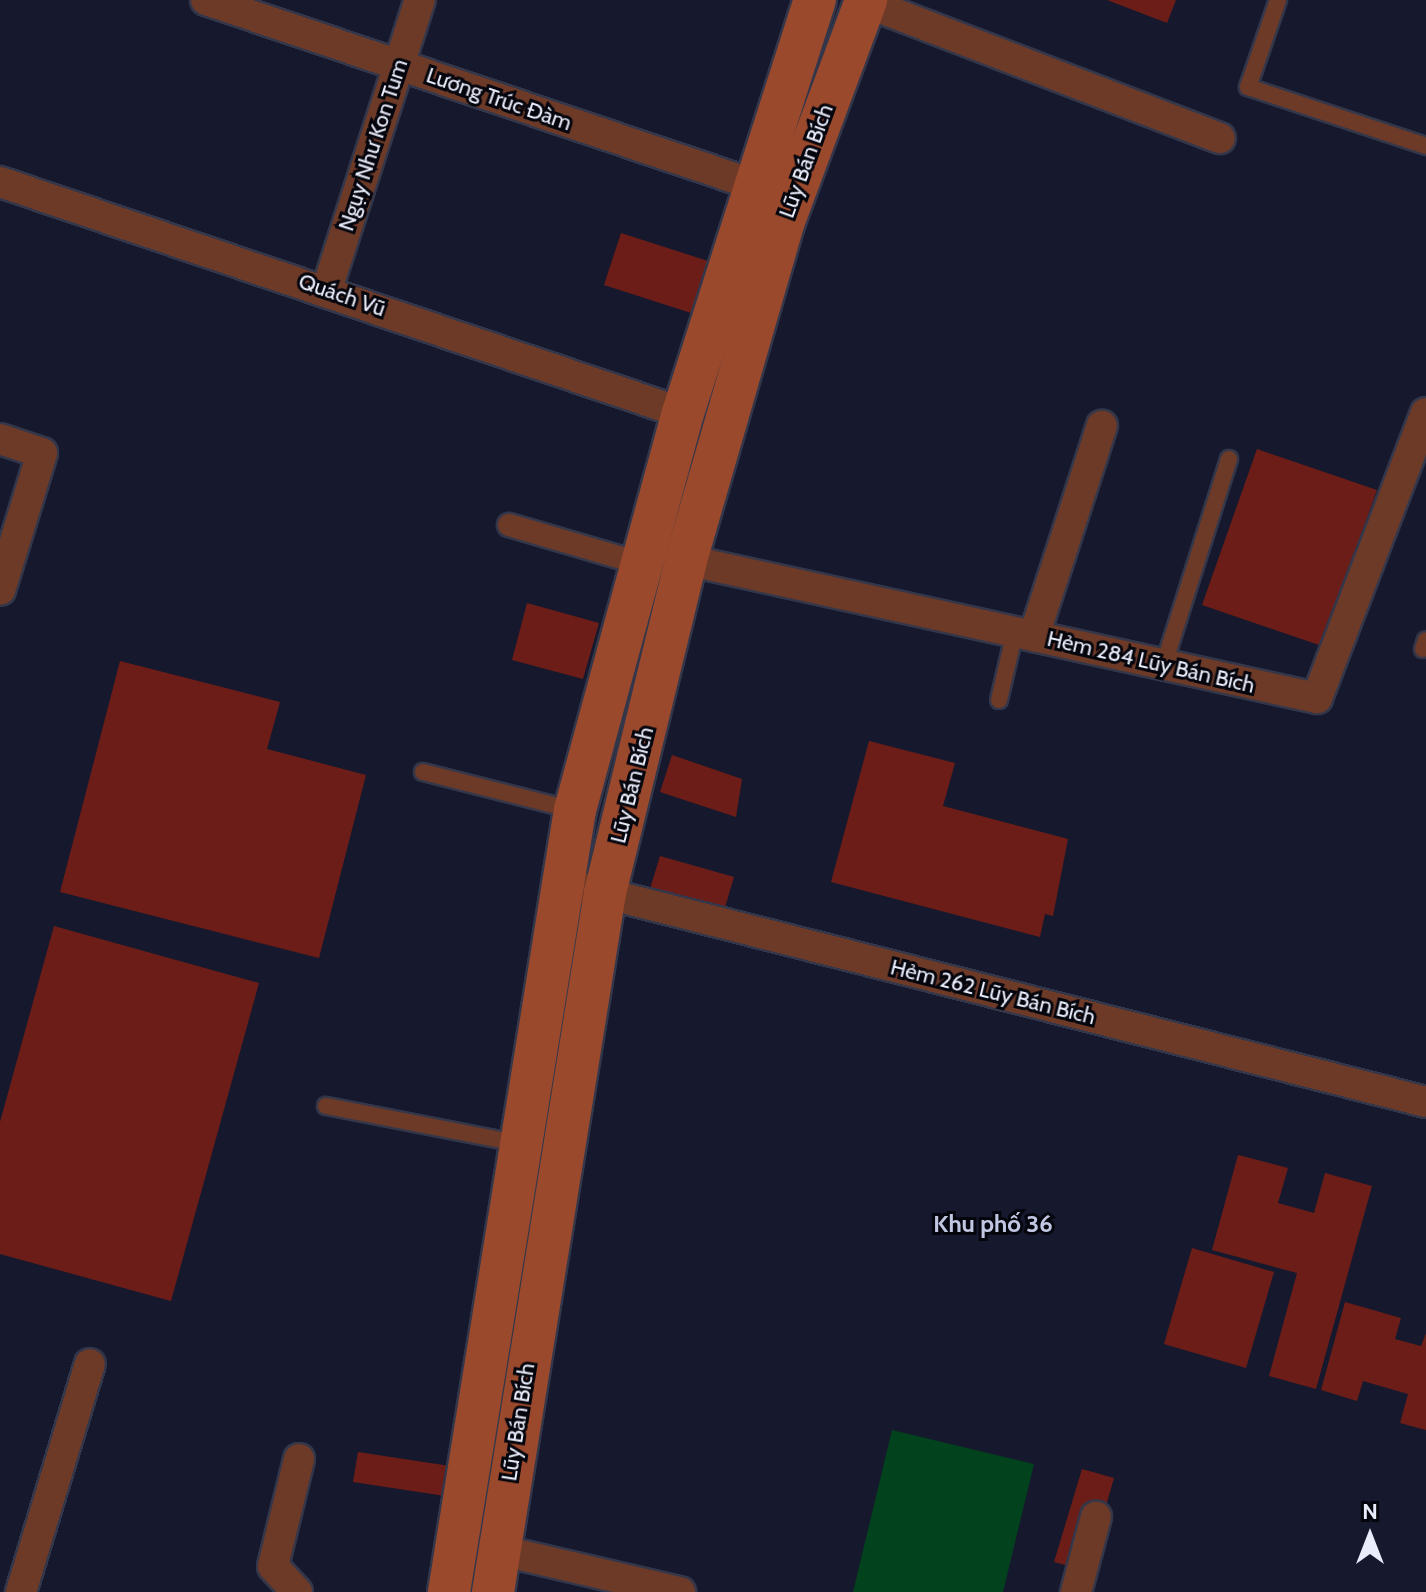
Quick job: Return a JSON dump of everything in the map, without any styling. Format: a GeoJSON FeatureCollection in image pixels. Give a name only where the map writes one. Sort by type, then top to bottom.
{"type":"FeatureCollection","features":[{"type":"Feature","properties":{"kind":"main road","name":"Lũy Bán Bích"},"geometry":{"type":"LineString","coordinates":[[449,1592],[517,1143],[559,883],[575,810],[683,413],[753,184],[815,0]]}},
{"type":"Feature","properties":{"kind":"main road","name":"Lũy Bán Bích"},"geometry":{"type":"LineString","coordinates":[[493,1592],[605,893],[686,560],[792,197],[865,1]]}},
{"type":"Feature","properties":{"kind":"street","name":"Lương Trúc Đàm"},"geometry":{"type":"LineString","coordinates":[[206,0],[792,197]]}},
{"type":"Feature","properties":{"kind":"street","name":"Ngụy Như Kon Tum"},"geometry":{"type":"LineString","coordinates":[[327,289],[420,0]]}},
{"type":"Feature","properties":{"kind":"street"},"geometry":{"type":"LineString","coordinates":[[865,1],[1220,138]]}},
{"type":"Feature","properties":{"kind":"street","name":"Quách Vũ"},"geometry":{"type":"LineString","coordinates":[[0,182],[327,289],[683,413]]}},
{"type":"Feature","properties":{"kind":"street","name":"Hẻm 284 Lũy Bán Bích"},"geometry":{"type":"LineString","coordinates":[[686,560],[1317,698],[1426,413]]}},
{"type":"Feature","properties":{"kind":"street"},"geometry":{"type":"LineString","coordinates":[[1024,634],[1102,426]]}},
{"type":"Feature","properties":{"kind":"street"},"geometry":{"type":"LineString","coordinates":[[0,439],[42,453],[0,590]]}},
{"type":"Feature","properties":{"kind":"street"},"geometry":{"type":"LineString","coordinates":[[509,525],[642,564]]}},
{"type":"Feature","properties":{"kind":"street","name":"Hẻm 262 Lũy Bán Bích"},"geometry":{"type":"LineString","coordinates":[[559,883],[1426,1102]]}},
{"type":"Feature","properties":{"kind":"street"},"geometry":{"type":"LineString","coordinates":[[21,1592],[90,1364]]}},
{"type":"Feature","properties":{"kind":"street"},"geometry":{"type":"LineString","coordinates":[[297,1592],[273,1566],[299,1459]]}},
{"type":"Feature","properties":{"kind":"street"},"geometry":{"type":"LineString","coordinates":[[1076,1592],[1096,1517]]}},
{"type":"Feature","properties":{"kind":"street"},"geometry":{"type":"LineString","coordinates":[[499,1550],[680,1592]]}},
{"type":"Feature","properties":{"kind":"lane"},"geometry":{"type":"LineString","coordinates":[[1278,0],[1248,87],[1426,146]]}},
{"type":"Feature","properties":{"kind":"lane"},"geometry":{"type":"LineString","coordinates":[[1164,664],[1229,459]]}},
{"type":"Feature","properties":{"kind":"lane"},"geometry":{"type":"LineString","coordinates":[[999,700],[1024,634]]}},
{"type":"Feature","properties":{"kind":"lane"},"geometry":{"type":"LineString","coordinates":[[423,772],[575,810]]}},
{"type":"Feature","properties":{"kind":"lane"},"geometry":{"type":"LineString","coordinates":[[326,1106],[517,1143]]}},
{"type":"Feature","properties":{"kind":"green space"},"geometry":{"type":"Polygon","coordinates":[[[892,1430],[1034,1464],[1003,1592],[853,1592],[892,1430]]]}},
{"type":"Feature","properties":{"kind":"building"},"geometry":{"type":"Polygon","coordinates":[[[1107,0],[1176,0],[1167,23],[1107,0]]]}},
{"type":"Feature","properties":{"kind":"building"},"geometry":{"type":"Polygon","coordinates":[[[621,233],[708,261],[691,313],[604,285],[621,233]]]}},
{"type":"Feature","properties":{"kind":"building"},"geometry":{"type":"Polygon","coordinates":[[[1257,449],[1377,490],[1322,646],[1202,605],[1257,449]]]}},
{"type":"Feature","properties":{"kind":"building"},"geometry":{"type":"Polygon","coordinates":[[[527,603],[599,623],[583,679],[512,660],[527,603]]]}},
{"type":"Feature","properties":{"kind":"building"},"geometry":{"type":"Polygon","coordinates":[[[120,661],[280,702],[267,749],[366,775],[319,958],[60,892],[120,661]]]}},
{"type":"Feature","properties":{"kind":"building"},"geometry":{"type":"Polygon","coordinates":[[[869,741],[955,763],[943,806],[1068,839],[1053,916],[1045,914],[1040,937],[831,882],[869,741]]]}},
{"type":"Feature","properties":{"kind":"building"},"geometry":{"type":"Polygon","coordinates":[[[672,755],[742,779],[736,817],[660,792],[672,755]]]}},
{"type":"Feature","properties":{"kind":"building"},"geometry":{"type":"Polygon","coordinates":[[[660,856],[734,877],[723,914],[649,892],[660,856]]]}},
{"type":"Feature","properties":{"kind":"building"},"geometry":{"type":"Polygon","coordinates":[[[54,926],[259,983],[171,1301],[0,1254],[0,1122],[54,926]]]}},
{"type":"Feature","properties":{"kind":"building"},"geometry":{"type":"Polygon","coordinates":[[[1238,1155],[1288,1168],[1278,1203],[1314,1213],[1325,1173],[1372,1186],[1316,1389],[1269,1376],[1297,1273],[1212,1250],[1238,1155]]]}},
{"type":"Feature","properties":{"kind":"building"},"geometry":{"type":"Polygon","coordinates":[[[1192,1248],[1274,1272],[1246,1368],[1164,1344],[1192,1248]]]}},
{"type":"Feature","properties":{"kind":"building"},"geometry":{"type":"Polygon","coordinates":[[[1345,1302],[1401,1318],[1395,1339],[1421,1346],[1426,1333],[1426,1430],[1400,1423],[1408,1394],[1363,1381],[1357,1401],[1321,1390],[1345,1302]]]}},
{"type":"Feature","properties":{"kind":"building"},"geometry":{"type":"Polygon","coordinates":[[[358,1452],[450,1466],[445,1496],[353,1482],[358,1452]]]}},
{"type":"Feature","properties":{"kind":"building"},"geometry":{"type":"Polygon","coordinates":[[[1082,1469],[1114,1478],[1087,1571],[1054,1562],[1082,1469]]]}},
{"type":"Feature","properties":{"kind":"district","name":"Khu phố 36"},"geometry":{"type":"Point","coordinates":[993,1224]}}]}
